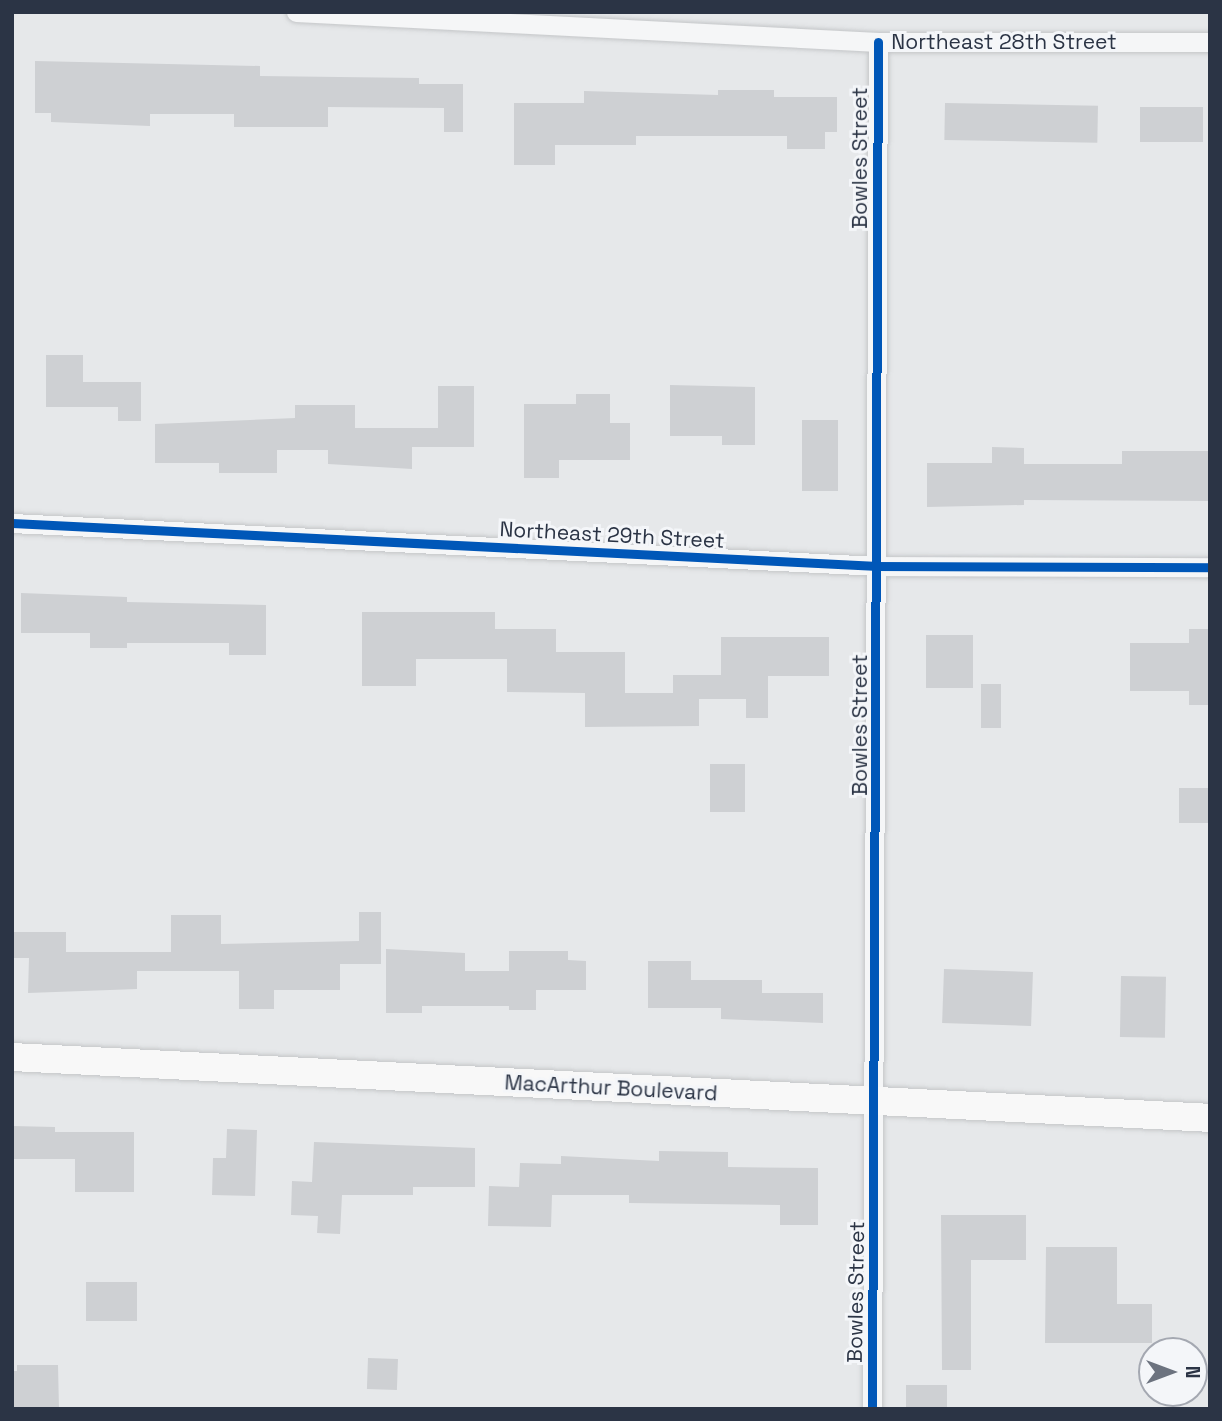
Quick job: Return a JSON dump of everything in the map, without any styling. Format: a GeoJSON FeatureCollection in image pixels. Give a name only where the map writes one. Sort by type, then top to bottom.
{"type":"FeatureCollection","features":[{"type":"Feature","properties":{"kind":"main road","name":"MacArthur Boulevard"},"geometry":{"type":"LineString","coordinates":[[12,1058],[1210,1118]]}},
{"type":"Feature","properties":{"kind":"street","name":"Northeast 28th Street"},"geometry":{"type":"LineString","coordinates":[[296,12],[468,17],[878,42],[1210,43]]}},
{"type":"Feature","properties":{"kind":"street","name":"Bowles Street"},"geometry":{"type":"LineString","coordinates":[[872,1409],[876,1101],[878,42]]}},
{"type":"Feature","properties":{"kind":"street","name":"Northeast 29th Street"},"geometry":{"type":"LineString","coordinates":[[12,523],[878,566],[1210,567]]}},
{"type":"Feature","properties":{"kind":"building"},"geometry":{"type":"Polygon","coordinates":[[[35,61],[260,66],[260,76],[419,78],[419,84],[463,84],[463,132],[444,132],[444,108],[328,107],[328,127],[234,127],[234,114],[150,114],[150,126],[51,122],[51,113],[35,113],[35,61]]]}},
{"type":"Feature","properties":{"kind":"building"},"geometry":{"type":"Polygon","coordinates":[[[718,90],[774,90],[774,97],[837,97],[837,132],[825,132],[825,149],[787,149],[787,136],[636,136],[636,145],[555,145],[555,165],[514,165],[514,103],[584,103],[584,91],[718,95],[718,90]]]}},
{"type":"Feature","properties":{"kind":"building"},"geometry":{"type":"Polygon","coordinates":[[[945,103],[1098,106],[1097,143],[944,140],[945,103]]]}},
{"type":"Feature","properties":{"kind":"building"},"geometry":{"type":"Polygon","coordinates":[[[1140,107],[1203,107],[1203,142],[1140,142],[1140,107]]]}},
{"type":"Feature","properties":{"kind":"building"},"geometry":{"type":"Polygon","coordinates":[[[46,355],[83,355],[83,382],[141,382],[141,421],[118,421],[118,407],[46,407],[46,355]]]}},
{"type":"Feature","properties":{"kind":"building"},"geometry":{"type":"Polygon","coordinates":[[[670,385],[755,387],[755,445],[722,445],[722,436],[670,436],[670,385]]]}},
{"type":"Feature","properties":{"kind":"building"},"geometry":{"type":"Polygon","coordinates":[[[438,386],[474,386],[474,447],[412,447],[412,469],[328,464],[328,450],[277,450],[277,473],[219,473],[219,463],[155,463],[155,424],[295,418],[295,405],[355,405],[355,428],[438,428],[438,386]]]}},
{"type":"Feature","properties":{"kind":"building"},"geometry":{"type":"Polygon","coordinates":[[[576,394],[610,394],[610,423],[630,423],[630,460],[559,460],[559,478],[524,478],[524,404],[576,404],[576,394]]]}},
{"type":"Feature","properties":{"kind":"building"},"geometry":{"type":"Polygon","coordinates":[[[802,420],[838,420],[838,491],[802,491],[802,420]]]}},
{"type":"Feature","properties":{"kind":"building"},"geometry":{"type":"Polygon","coordinates":[[[992,447],[1024,448],[1024,464],[1122,464],[1122,451],[1210,451],[1210,501],[1024,500],[1024,505],[927,507],[927,463],[992,463],[992,447]]]}},
{"type":"Feature","properties":{"kind":"building"},"geometry":{"type":"Polygon","coordinates":[[[21,593],[127,597],[127,602],[266,605],[266,655],[229,655],[229,643],[127,643],[127,648],[90,648],[90,633],[21,633],[21,593]]]}},
{"type":"Feature","properties":{"kind":"building"},"geometry":{"type":"Polygon","coordinates":[[[362,612],[495,612],[495,629],[556,629],[556,652],[625,652],[625,693],[673,693],[673,675],[721,675],[721,637],[829,637],[829,676],[768,676],[768,718],[746,718],[746,699],[699,699],[699,726],[585,727],[585,693],[507,692],[507,659],[416,659],[416,686],[362,686],[362,612]]]}},
{"type":"Feature","properties":{"kind":"building"},"geometry":{"type":"Polygon","coordinates":[[[1189,629],[1210,629],[1210,705],[1189,705],[1189,691],[1130,691],[1130,643],[1189,643],[1189,629]]]}},
{"type":"Feature","properties":{"kind":"building"},"geometry":{"type":"Polygon","coordinates":[[[926,635],[973,635],[973,688],[926,688],[926,635]]]}},
{"type":"Feature","properties":{"kind":"building"},"geometry":{"type":"Polygon","coordinates":[[[981,684],[1001,684],[1001,728],[981,728],[981,684]]]}},
{"type":"Feature","properties":{"kind":"building"},"geometry":{"type":"Polygon","coordinates":[[[710,764],[745,764],[745,812],[710,812],[710,764]]]}},
{"type":"Feature","properties":{"kind":"building"},"geometry":{"type":"Polygon","coordinates":[[[1179,788],[1210,788],[1210,823],[1179,823],[1179,788]]]}},
{"type":"Feature","properties":{"kind":"building"},"geometry":{"type":"Polygon","coordinates":[[[359,912],[381,912],[381,964],[340,964],[340,990],[274,990],[274,1009],[239,1009],[239,971],[137,971],[137,989],[28,993],[29,958],[12,958],[12,932],[66,932],[66,952],[171,952],[171,915],[221,915],[221,944],[359,941],[359,912]]]}},
{"type":"Feature","properties":{"kind":"building"},"geometry":{"type":"Polygon","coordinates":[[[386,949],[465,953],[465,971],[509,971],[509,951],[568,951],[568,960],[586,961],[586,990],[536,990],[536,1010],[509,1010],[509,1006],[422,1006],[422,1013],[386,1013],[386,949]]]}},
{"type":"Feature","properties":{"kind":"building"},"geometry":{"type":"Polygon","coordinates":[[[648,961],[691,961],[691,980],[762,980],[762,993],[823,993],[823,1023],[721,1019],[721,1008],[648,1008],[648,961]]]}},
{"type":"Feature","properties":{"kind":"building"},"geometry":{"type":"Polygon","coordinates":[[[944,969],[1033,972],[1031,1026],[942,1023],[944,969]]]}},
{"type":"Feature","properties":{"kind":"building"},"geometry":{"type":"Polygon","coordinates":[[[1121,976],[1166,977],[1165,1038],[1120,1037],[1121,976]]]}},
{"type":"Feature","properties":{"kind":"building"},"geometry":{"type":"Polygon","coordinates":[[[12,1126],[55,1127],[55,1132],[134,1132],[134,1192],[75,1192],[75,1159],[12,1159],[12,1126]]]}},
{"type":"Feature","properties":{"kind":"building"},"geometry":{"type":"Polygon","coordinates":[[[227,1129],[257,1130],[255,1196],[212,1195],[213,1158],[226,1158],[227,1129]]]}},
{"type":"Feature","properties":{"kind":"building"},"geometry":{"type":"Polygon","coordinates":[[[314,1142],[475,1148],[475,1187],[413,1187],[413,1195],[342,1195],[340,1234],[317,1233],[318,1216],[291,1215],[292,1181],[312,1182],[314,1142]]]}},
{"type":"Feature","properties":{"kind":"building"},"geometry":{"type":"Polygon","coordinates":[[[659,1151],[728,1152],[728,1167],[818,1168],[818,1225],[780,1225],[780,1205],[629,1203],[629,1195],[552,1195],[551,1227],[488,1226],[489,1186],[519,1187],[520,1163],[561,1164],[561,1156],[659,1161],[659,1151]]]}},
{"type":"Feature","properties":{"kind":"building"},"geometry":{"type":"Polygon","coordinates":[[[941,1215],[1026,1215],[1026,1260],[971,1260],[971,1370],[942,1370],[941,1215]]]}},
{"type":"Feature","properties":{"kind":"building"},"geometry":{"type":"Polygon","coordinates":[[[1046,1247],[1117,1247],[1117,1304],[1152,1304],[1152,1337],[1138,1337],[1138,1343],[1045,1343],[1046,1247]]]}},
{"type":"Feature","properties":{"kind":"building"},"geometry":{"type":"Polygon","coordinates":[[[86,1282],[137,1282],[137,1321],[86,1321],[86,1282]]]}},
{"type":"Feature","properties":{"kind":"building"},"geometry":{"type":"Polygon","coordinates":[[[368,1358],[398,1359],[397,1390],[367,1389],[368,1358]]]}},
{"type":"Feature","properties":{"kind":"building"},"geometry":{"type":"Polygon","coordinates":[[[17,1365],[58,1365],[59,1409],[12,1409],[12,1371],[17,1371],[17,1365]]]}},
{"type":"Feature","properties":{"kind":"building"},"geometry":{"type":"Polygon","coordinates":[[[906,1385],[947,1385],[947,1409],[906,1409],[906,1385]]]}},
{"type":"Feature","properties":{"kind":"cycle path"},"geometry":{"type":"LineString","coordinates":[[872,1409],[878,42]]}},
{"type":"Feature","properties":{"kind":"cycle path"},"geometry":{"type":"LineString","coordinates":[[12,523],[878,566],[1210,567]]}}]}
